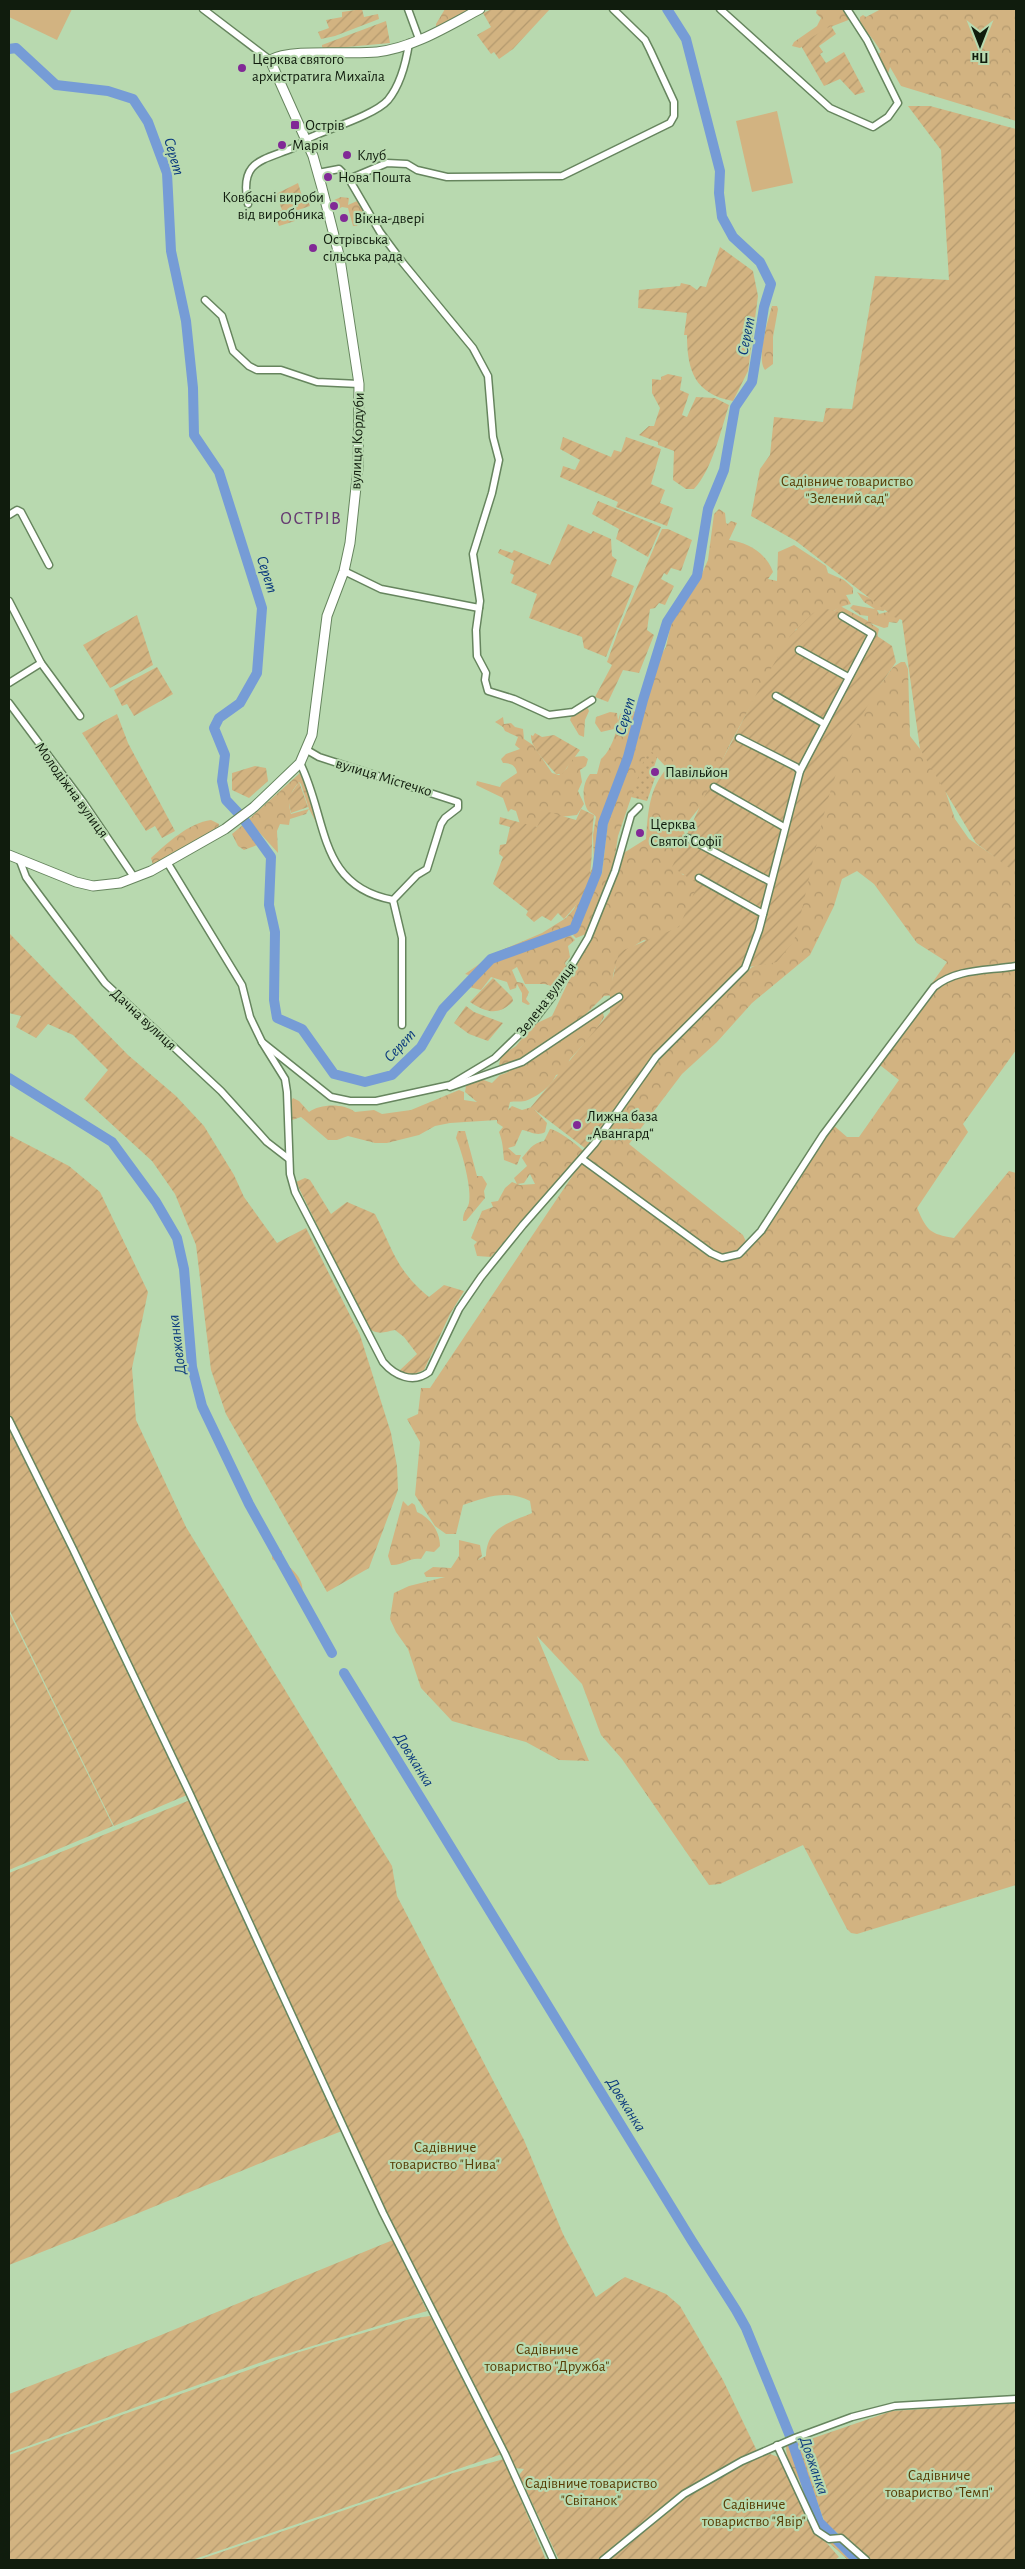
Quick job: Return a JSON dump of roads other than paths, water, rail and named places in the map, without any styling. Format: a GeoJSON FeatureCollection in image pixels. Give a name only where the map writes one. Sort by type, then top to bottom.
{"type":"FeatureCollection","features":[{"type":"Feature","properties":{"kind":"street"},"geometry":{"type":"LineString","coordinates":[[203,9],[270,60],[285,54],[379,52],[409,44],[480,9]]}},
{"type":"Feature","properties":{"kind":"street"},"geometry":{"type":"LineString","coordinates":[[408,9],[419,39]]}},
{"type":"Feature","properties":{"kind":"street"},"geometry":{"type":"LineString","coordinates":[[349,179],[387,163],[407,164],[417,170],[447,177],[562,176],[670,123],[674,116],[674,102],[650,50],[644,40],[614,9]]}},
{"type":"Feature","properties":{"kind":"street"},"geometry":{"type":"LineString","coordinates":[[720,9],[830,108],[873,127],[888,117],[898,103],[867,40],[847,9]]}},
{"type":"Feature","properties":{"kind":"street"},"geometry":{"type":"LineString","coordinates":[[248,204],[245,188],[251,168],[264,158],[294,148],[306,140],[375,109],[387,101],[402,73],[409,44]]}},
{"type":"Feature","properties":{"kind":"street","name":"вулиця Кордуби"},"geometry":{"type":"LineString","coordinates":[[9,855],[76,882],[93,886],[113,884],[134,877],[167,862],[225,829],[284,781],[300,764],[308,750],[316,716],[327,616],[344,571],[350,543],[358,468],[360,384],[340,259],[318,173],[306,140],[270,60]]}},
{"type":"Feature","properties":{"kind":"street"},"geometry":{"type":"LineString","coordinates":[[318,173],[339,169],[349,179],[380,232],[473,348],[488,376],[494,437],[499,460],[492,493],[473,554],[480,590],[476,630],[478,656],[486,673],[485,680],[488,691],[514,699],[549,715],[573,712],[592,700]]}},
{"type":"Feature","properties":{"kind":"street"},"geometry":{"type":"LineString","coordinates":[[205,300],[222,316],[233,352],[249,366],[258,370],[281,370],[318,382],[360,384]]}},
{"type":"Feature","properties":{"kind":"street"},"geometry":{"type":"LineString","coordinates":[[9,515],[17,510],[21,512],[49,565]]}},
{"type":"Feature","properties":{"kind":"street"},"geometry":{"type":"LineString","coordinates":[[344,571],[381,589],[479,608]]}},
{"type":"Feature","properties":{"kind":"street"},"geometry":{"type":"LineString","coordinates":[[9,601],[41,663],[80,716]]}},
{"type":"Feature","properties":{"kind":"street"},"geometry":{"type":"LineString","coordinates":[[262,1042],[286,1085],[288,1159],[295,1192],[378,1355],[391,1372],[412,1379],[422,1377],[429,1372],[447,1331],[470,1292],[523,1225],[582,1159],[656,1057],[742,972],[756,943],[784,827],[800,771],[823,723],[872,634],[842,616]]}},
{"type":"Feature","properties":{"kind":"street"},"geometry":{"type":"LineString","coordinates":[[799,650],[848,677]]}},
{"type":"Feature","properties":{"kind":"street"},"geometry":{"type":"LineString","coordinates":[[9,683],[41,663]]}},
{"type":"Feature","properties":{"kind":"street"},"geometry":{"type":"LineString","coordinates":[[776,696],[823,723]]}},
{"type":"Feature","properties":{"kind":"street","name":"Молодіжна вулиця"},"geometry":{"type":"LineString","coordinates":[[9,703],[83,802],[134,877]]}},
{"type":"Feature","properties":{"kind":"street"},"geometry":{"type":"LineString","coordinates":[[739,738],[796,767],[800,771]]}},
{"type":"Feature","properties":{"kind":"street","name":"вулиця Містечко"},"geometry":{"type":"LineString","coordinates":[[308,750],[319,758],[451,798],[459,805],[441,824],[427,869],[416,875],[393,900]]}},
{"type":"Feature","properties":{"kind":"street"},"geometry":{"type":"LineString","coordinates":[[300,764],[306,775],[328,845],[344,876],[366,892],[393,900],[402,938],[402,1025]]}},
{"type":"Feature","properties":{"kind":"street"},"geometry":{"type":"LineString","coordinates":[[714,787],[784,827]]}},
{"type":"Feature","properties":{"kind":"street","name":"Зелена вулиця"},"geometry":{"type":"LineString","coordinates":[[167,862],[242,984],[250,1017],[262,1042],[324,1093],[339,1100],[376,1101],[450,1085],[503,1052],[535,1019],[555,993],[588,938],[615,871],[631,815],[639,807]]}},
{"type":"Feature","properties":{"kind":"street"},"geometry":{"type":"LineString","coordinates":[[688,838],[771,882]]}},
{"type":"Feature","properties":{"kind":"street","name":"Дачна вулиця"},"geometry":{"type":"LineString","coordinates":[[20,861],[26,877],[36,892],[105,983],[221,1091],[266,1142],[288,1159]]}},
{"type":"Feature","properties":{"kind":"street"},"geometry":{"type":"LineString","coordinates":[[699,878],[763,914]]}},
{"type":"Feature","properties":{"kind":"street"},"geometry":{"type":"LineString","coordinates":[[582,1159],[711,1253],[722,1258],[739,1254],[761,1232],[824,1135],[934,987],[942,980],[962,973],[1016,966]]}},
{"type":"Feature","properties":{"kind":"street"},"geometry":{"type":"LineString","coordinates":[[441,1088],[455,1087],[522,1062],[619,997]]}},
{"type":"Feature","properties":{"kind":"street"},"geometry":{"type":"LineString","coordinates":[[9,1420],[74,1549],[190,1792],[383,2213],[505,2454],[553,2560]]}},
{"type":"Feature","properties":{"kind":"street"},"geometry":{"type":"LineString","coordinates":[[603,2560],[684,2494],[742,2461],[777,2446],[852,2417],[895,2406],[1016,2399]]}},
{"type":"Feature","properties":{"kind":"street"},"geometry":{"type":"LineString","coordinates":[[777,2446],[818,2531],[824,2537],[841,2538],[866,2560]]}},
{"type":"Feature","properties":{"kind":"waterway","name":"Серет"},"geometry":{"type":"LineString","coordinates":[[9,49],[16,48],[56,85],[108,91],[133,99],[148,122],[167,173],[171,251],[186,321],[193,388],[194,435],[219,472],[262,608],[257,673],[240,703],[219,718],[214,728],[225,755],[222,781],[226,800],[242,817],[271,857],[269,905],[275,932],[274,1000],[277,1018],[302,1029],[334,1074],[365,1082],[392,1075],[421,1047],[443,1009],[491,959],[574,929],[597,872],[603,823],[628,757],[667,622],[697,576],[708,509],[724,470],[735,407],[752,382],[764,307],[771,284],[760,262],[733,237],[722,217],[719,193],[720,171],[686,39],[667,9]]}},
{"type":"Feature","properties":{"kind":"waterway","name":"Довжанка"},"geometry":{"type":"LineString","coordinates":[[9,1078],[112,1142],[156,1202],[177,1238],[184,1269],[192,1367],[202,1406],[249,1504],[332,1653]]}},
{"type":"Feature","properties":{"kind":"waterway","name":"Довжанка"},"geometry":{"type":"LineString","coordinates":[[344,1673],[736,2310],[746,2328],[790,2436],[819,2522],[857,2560]]}},
{"type":"Feature","properties":{"kind":"place","name":"Церква святого архистратига Михаїла"},"geometry":{"type":"Point","coordinates":[242,68]}},
{"type":"Feature","properties":{"kind":"place","name":"Острів"},"geometry":{"type":"Point","coordinates":[295,125]}},
{"type":"Feature","properties":{"kind":"place","name":"Марія"},"geometry":{"type":"Point","coordinates":[282,145]}},
{"type":"Feature","properties":{"kind":"place","name":"Клуб"},"geometry":{"type":"Point","coordinates":[347,155]}},
{"type":"Feature","properties":{"kind":"place","name":"Нова Пошта"},"geometry":{"type":"Point","coordinates":[328,177]}},
{"type":"Feature","properties":{"kind":"place","name":"Ковбасні вироби від виробника"},"geometry":{"type":"Point","coordinates":[334,206]}},
{"type":"Feature","properties":{"kind":"place","name":"Вікна-двері"},"geometry":{"type":"Point","coordinates":[344,218]}},
{"type":"Feature","properties":{"kind":"place","name":"Острівська сільська рада"},"geometry":{"type":"Point","coordinates":[313,248]}},
{"type":"Feature","properties":{"kind":"place","name":"Павільйон"},"geometry":{"type":"Point","coordinates":[655,772]}},
{"type":"Feature","properties":{"kind":"place","name":"Церква Святої Софії"},"geometry":{"type":"Point","coordinates":[640,833]}},
{"type":"Feature","properties":{"kind":"place","name":"Лижна база „Авангард“"},"geometry":{"type":"Point","coordinates":[577,1125]}},
{"type":"Feature","properties":{"kind":"district","name":"ОСТРІВ"},"geometry":{"type":"Point","coordinates":[311,518]}},
{"type":"Feature","properties":{"kind":"park label","name":"Садівниче товариство \"Зелений сад\""},"geometry":{"type":"Point","coordinates":[847,490]}},
{"type":"Feature","properties":{"kind":"park label","name":"Садівниче товариство \"Нива\""},"geometry":{"type":"Point","coordinates":[445,2156]}},
{"type":"Feature","properties":{"kind":"park label","name":"Садівниче товариство \"Дружба\""},"geometry":{"type":"Point","coordinates":[547,2358]}},
{"type":"Feature","properties":{"kind":"park label","name":"Садівниче товариство \"Темп\""},"geometry":{"type":"Point","coordinates":[939,2484]}},
{"type":"Feature","properties":{"kind":"park label","name":"Садівниче товариство \"Світанок\""},"geometry":{"type":"Point","coordinates":[591,2492]}},
{"type":"Feature","properties":{"kind":"park label","name":"Садівниче товариство \"Явір\""},"geometry":{"type":"Point","coordinates":[754,2512]}}]}
